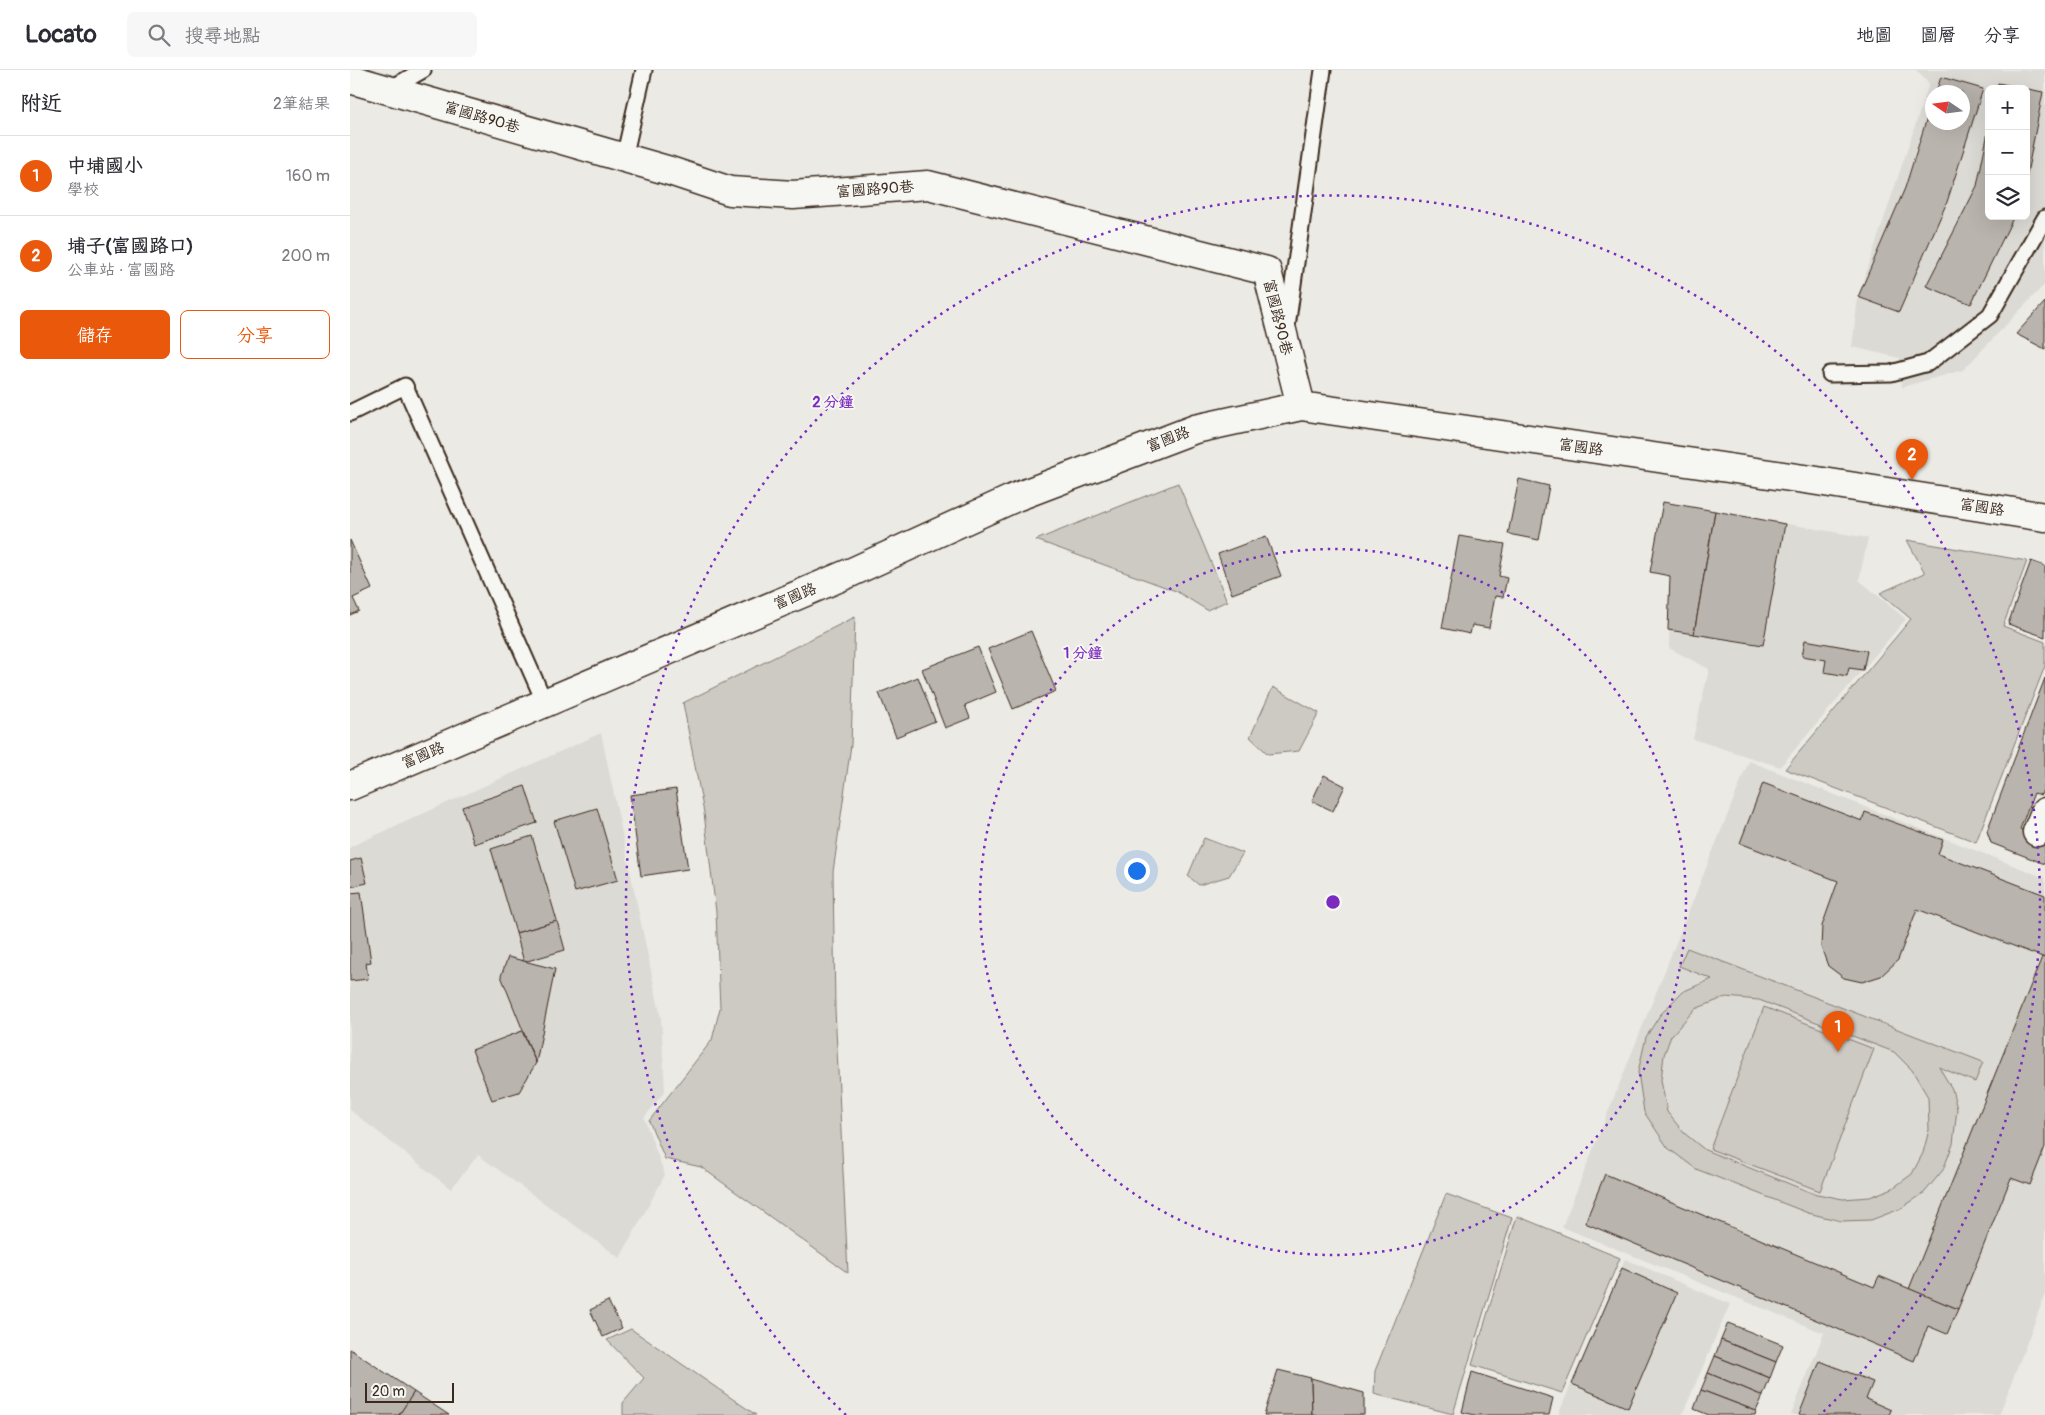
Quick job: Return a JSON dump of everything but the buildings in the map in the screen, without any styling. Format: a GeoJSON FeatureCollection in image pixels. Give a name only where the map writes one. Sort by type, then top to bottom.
{"type":"FeatureCollection","features":[{"type":"Feature","properties":{"kind":"street","name":"富國路90巷"},"geometry":{"type":"LineString","coordinates":[[350,79],[624,158],[730,191],[793,195],[928,185],[1267,271],[1301,406]]}},
{"type":"Feature","properties":{"kind":"street","name":"富國路"},"geometry":{"type":"LineString","coordinates":[[350,786],[852,572],[1024,494],[1195,429],[1301,406],[1811,480],[2045,517]]}},
{"type":"Feature","properties":{"kind":"lane"},"geometry":{"type":"LineString","coordinates":[[388,90],[423,70]]}},
{"type":"Feature","properties":{"kind":"lane"},"geometry":{"type":"LineString","coordinates":[[624,158],[644,70]]}},
{"type":"Feature","properties":{"kind":"lane"},"geometry":{"type":"LineString","coordinates":[[1285,344],[1323,70]]}},
{"type":"Feature","properties":{"kind":"lane"},"geometry":{"type":"LineString","coordinates":[[1830,374],[1891,373],[1928,363],[1990,315],[2045,218]]}},
{"type":"Feature","properties":{"kind":"lane"},"geometry":{"type":"LineString","coordinates":[[350,413],[405,386],[546,702]]}},
{"type":"Feature","properties":{"kind":"shaded area"},"geometry":{"type":"Polygon","coordinates":[[[1916,70],[2045,70],[2045,284],[1963,370],[1902,387],[1900,358],[1852,347],[1858,297],[1925,96],[1925,130],[1970,130],[1970,85],[1929,85],[1916,70]]]}},
{"type":"Feature","properties":{"kind":"shaded area"},"geometry":{"type":"Polygon","coordinates":[[[1178,483],[1227,601],[1207,610],[1176,591],[1036,540],[1178,483]]]}},
{"type":"Feature","properties":{"kind":"shaded area"},"geometry":{"type":"Polygon","coordinates":[[[1663,502],[1868,538],[1859,580],[1906,619],[1780,767],[1693,739],[1709,669],[1669,648],[1670,577],[1650,572],[1663,502]]]}},
{"type":"Feature","properties":{"kind":"shaded area"},"geometry":{"type":"Polygon","coordinates":[[[1907,540],[2027,561],[2003,626],[2045,642],[2045,666],[1976,842],[1785,769],[1911,619],[1880,593],[1925,573],[1907,540]]]}},
{"type":"Feature","properties":{"kind":"shaded area"},"geometry":{"type":"Polygon","coordinates":[[[855,617],[851,745],[833,872],[835,1009],[848,1273],[701,1167],[665,1159],[649,1121],[712,1040],[720,1008],[716,912],[704,813],[683,703],[855,617]]]}},
{"type":"Feature","properties":{"kind":"shaded area"},"geometry":{"type":"Polygon","coordinates":[[[1273,687],[1319,713],[1299,751],[1268,754],[1250,737],[1273,687]]]}},
{"type":"Feature","properties":{"kind":"shaded area"},"geometry":{"type":"Polygon","coordinates":[[[601,733],[661,1018],[665,1091],[644,1118],[665,1175],[620,1258],[478,1155],[451,1189],[350,1110],[350,847],[601,733]]]}},
{"type":"Feature","properties":{"kind":"shaded area"},"geometry":{"type":"Polygon","coordinates":[[[1749,761],[2045,878],[2045,1295],[1999,1415],[1791,1415],[1824,1333],[1562,1227],[1749,761]]]}},
{"type":"Feature","properties":{"kind":"shaded area"},"geometry":{"type":"Polygon","coordinates":[[[1204,838],[1243,853],[1229,876],[1199,885],[1188,876],[1204,838]]]}},
{"type":"Feature","properties":{"kind":"shaded area"},"geometry":{"type":"Polygon","coordinates":[[[1687,948],[1983,1062],[1975,1082],[1939,1067],[1952,1089],[1957,1109],[1953,1144],[1943,1170],[1924,1193],[1900,1209],[1871,1220],[1841,1221],[1808,1213],[1696,1169],[1668,1148],[1644,1112],[1638,1072],[1646,1037],[1660,1015],[1682,992],[1712,979],[1679,966],[1687,948]],[[1726,997],[1695,1009],[1671,1036],[1664,1055],[1661,1080],[1667,1112],[1684,1133],[1705,1150],[1812,1193],[1843,1199],[1870,1197],[1893,1188],[1912,1174],[1923,1153],[1929,1130],[1928,1097],[1912,1070],[1894,1052],[1759,1000],[1726,997]]]}},
{"type":"Feature","properties":{"kind":"shaded area"},"geometry":{"type":"Polygon","coordinates":[[[1764,1007],[1874,1049],[1820,1191],[1710,1149],[1764,1007]]]}},
{"type":"Feature","properties":{"kind":"shaded area"},"geometry":{"type":"Polygon","coordinates":[[[1446,1194],[1512,1218],[1453,1414],[1374,1394],[1375,1371],[1446,1194]]]}},
{"type":"Feature","properties":{"kind":"shaded area"},"geometry":{"type":"Polygon","coordinates":[[[1517,1216],[1620,1258],[1562,1393],[1472,1365],[1517,1216]]]}},
{"type":"Feature","properties":{"kind":"shaded area"},"geometry":{"type":"Polygon","coordinates":[[[1625,1259],[1730,1304],[1682,1415],[1558,1415],[1625,1259]]]}},
{"type":"Feature","properties":{"kind":"shaded area"},"geometry":{"type":"Polygon","coordinates":[[[631,1329],[756,1415],[623,1415],[623,1403],[644,1378],[607,1340],[631,1329]]]}},
{"type":"Feature","properties":{"kind":"place","name":"埔子(富國路口)"},"geometry":{"type":"Point","coordinates":[1912,480]}},
{"type":"Feature","properties":{"kind":"place","name":"中埔國小"},"geometry":{"type":"Point","coordinates":[1838,1052]}}]}
